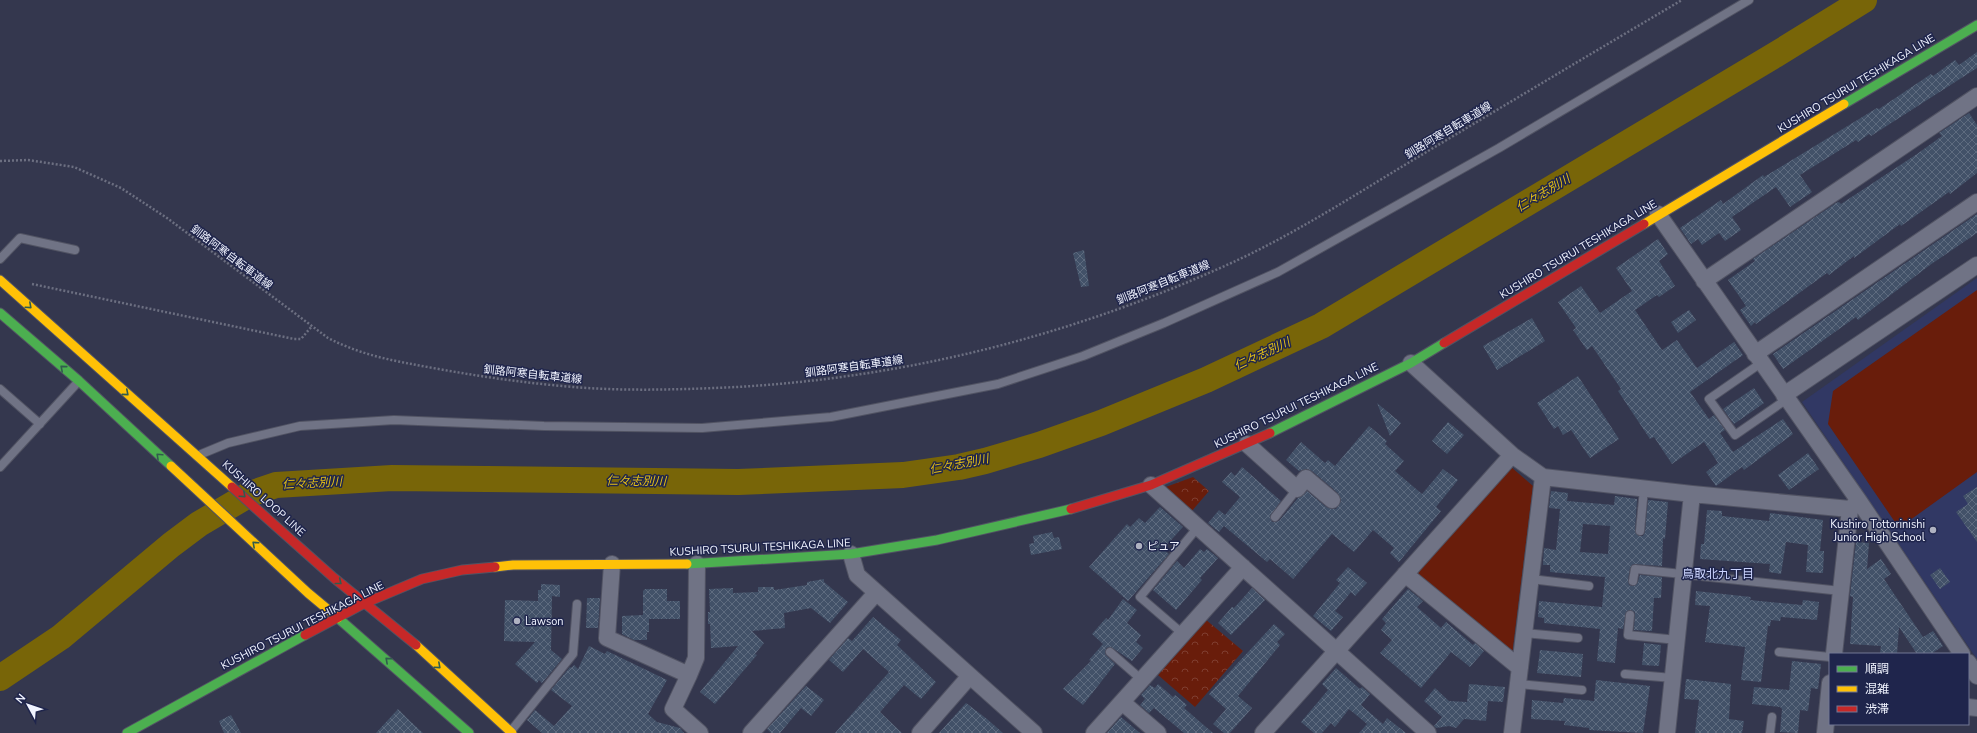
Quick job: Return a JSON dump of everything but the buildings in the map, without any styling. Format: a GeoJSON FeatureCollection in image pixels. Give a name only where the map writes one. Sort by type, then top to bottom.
{"type":"FeatureCollection","features":[{"type":"Feature","properties":{"kind":"main road","name":"KUSHIRO TSURUI TESHIKAGA LINE"},"geometry":{"type":"LineString","coordinates":[[127,733],[245,667],[366,603],[422,579],[462,570],[512,565],[697,564],[851,554],[937,540],[1050,516],[1151,484],[1247,444],[1411,362],[1977,26]]}},
{"type":"Feature","properties":{"kind":"main road","name":"KUSHIRO LOOP LINE"},"geometry":{"type":"LineString","coordinates":[[0,280],[93,365],[214,469],[310,556],[400,631],[511,732]]}},
{"type":"Feature","properties":{"kind":"main road"},"geometry":{"type":"LineString","coordinates":[[0,313],[79,381],[187,483],[338,619],[372,646],[469,733]]}},
{"type":"Feature","properties":{"kind":"street"},"geometry":{"type":"LineString","coordinates":[[1704,281],[1977,96]]}},
{"type":"Feature","properties":{"kind":"street"},"geometry":{"type":"LineString","coordinates":[[1758,359],[1977,202]]}},
{"type":"Feature","properties":{"kind":"street"},"geometry":{"type":"LineString","coordinates":[[1658,214],[1785,397],[1854,505],[1961,653]]}},
{"type":"Feature","properties":{"kind":"street"},"geometry":{"type":"LineString","coordinates":[[1785,397],[1977,265]]}},
{"type":"Feature","properties":{"kind":"street"},"geometry":{"type":"LineString","coordinates":[[1411,362],[1512,455],[1543,477],[1692,494],[1854,505]]}},
{"type":"Feature","properties":{"kind":"street"},"geometry":{"type":"LineString","coordinates":[[1247,444],[1297,489],[1306,478],[1332,500]]}},
{"type":"Feature","properties":{"kind":"street"},"geometry":{"type":"LineString","coordinates":[[1263,733],[1512,455]]}},
{"type":"Feature","properties":{"kind":"street"},"geometry":{"type":"LineString","coordinates":[[1512,733],[1543,477]]}},
{"type":"Feature","properties":{"kind":"street"},"geometry":{"type":"LineString","coordinates":[[1151,484],[1428,733]]}},
{"type":"Feature","properties":{"kind":"street"},"geometry":{"type":"LineString","coordinates":[[1667,733],[1692,494]]}},
{"type":"Feature","properties":{"kind":"street"},"geometry":{"type":"LineString","coordinates":[[1834,653],[1841,591],[1854,505]]}},
{"type":"Feature","properties":{"kind":"street"},"geometry":{"type":"LineString","coordinates":[[851,554],[857,575],[969,677],[1034,733]]}},
{"type":"Feature","properties":{"kind":"street"},"geometry":{"type":"LineString","coordinates":[[612,564],[607,638],[689,675]]}},
{"type":"Feature","properties":{"kind":"street"},"geometry":{"type":"LineString","coordinates":[[697,564],[696,658],[673,709],[700,733]]}},
{"type":"Feature","properties":{"kind":"street"},"geometry":{"type":"LineString","coordinates":[[1094,733],[1243,567]]}},
{"type":"Feature","properties":{"kind":"street"},"geometry":{"type":"LineString","coordinates":[[1405,574],[1520,668]]}},
{"type":"Feature","properties":{"kind":"street"},"geometry":{"type":"LineString","coordinates":[[756,731],[876,593]]}},
{"type":"Feature","properties":{"kind":"street"},"geometry":{"type":"LineString","coordinates":[[1969,664],[1977,676]]}},
{"type":"Feature","properties":{"kind":"street"},"geometry":{"type":"LineString","coordinates":[[920,733],[969,677]]}},
{"type":"Feature","properties":{"kind":"street"},"geometry":{"type":"LineString","coordinates":[[1825,733],[1829,698]]}},
{"type":"Feature","properties":{"kind":"street"},"geometry":{"type":"LineString","coordinates":[[1122,702],[1158,733]]}},
{"type":"Feature","properties":{"kind":"lane"},"geometry":{"type":"LineString","coordinates":[[198,455],[228,443],[300,426],[394,420],[513,425],[702,428],[831,417],[998,384],[1083,356],[1164,323],[1278,272],[1499,148],[1749,0]]}},
{"type":"Feature","properties":{"kind":"lane"},"geometry":{"type":"LineString","coordinates":[[0,259],[20,238],[75,250]]}},
{"type":"Feature","properties":{"kind":"lane"},"geometry":{"type":"LineString","coordinates":[[1758,359],[1709,398],[1735,435],[1785,397]]}},
{"type":"Feature","properties":{"kind":"lane"},"geometry":{"type":"LineString","coordinates":[[0,467],[79,381]]}},
{"type":"Feature","properties":{"kind":"lane"},"geometry":{"type":"LineString","coordinates":[[0,389],[40,424]]}},
{"type":"Feature","properties":{"kind":"lane"},"geometry":{"type":"LineString","coordinates":[[1275,517],[1297,489]]}},
{"type":"Feature","properties":{"kind":"lane"},"geometry":{"type":"LineString","coordinates":[[1640,531],[1644,489]]}},
{"type":"Feature","properties":{"kind":"lane"},"geometry":{"type":"LineString","coordinates":[[1183,634],[1140,597],[1198,527]]}},
{"type":"Feature","properties":{"kind":"lane"},"geometry":{"type":"LineString","coordinates":[[1633,581],[1635,569],[1841,591]]}},
{"type":"Feature","properties":{"kind":"lane"},"geometry":{"type":"LineString","coordinates":[[1531,580],[1589,586]]}},
{"type":"Feature","properties":{"kind":"lane"},"geometry":{"type":"LineString","coordinates":[[511,732],[573,654],[577,604]]}},
{"type":"Feature","properties":{"kind":"lane"},"geometry":{"type":"LineString","coordinates":[[1630,615],[1628,635],[1677,640]]}},
{"type":"Feature","properties":{"kind":"lane"},"geometry":{"type":"LineString","coordinates":[[1524,633],[1578,638]]}},
{"type":"Feature","properties":{"kind":"lane"},"geometry":{"type":"LineString","coordinates":[[1110,652],[1142,680]]}},
{"type":"Feature","properties":{"kind":"lane"},"geometry":{"type":"LineString","coordinates":[[1779,652],[1829,657]]}},
{"type":"Feature","properties":{"kind":"lane"},"geometry":{"type":"LineString","coordinates":[[1625,674],[1673,678]]}},
{"type":"Feature","properties":{"kind":"lane"},"geometry":{"type":"LineString","coordinates":[[1518,684],[1582,690]]}},
{"type":"Feature","properties":{"kind":"lane"},"geometry":{"type":"LineString","coordinates":[[1770,733],[1772,717]]}},
{"type":"Feature","properties":{"kind":"path","name":"釧路阿寒自転車道線"},"geometry":{"type":"LineString","coordinates":[[0,161],[28,160],[74,167],[121,188],[167,218],[312,326],[344,346],[376,358],[504,381],[595,389],[667,390],[758,386],[840,378],[920,365],[996,347],[1108,312],[1231,263],[1315,219],[1682,0]]}},
{"type":"Feature","properties":{"kind":"path"},"geometry":{"type":"LineString","coordinates":[[30,283],[294,339],[301,339],[312,326]]}},
{"type":"Feature","properties":{"kind":"shaded area","name":"Kushiro Tottorinishi Junior High School"},"geometry":{"type":"Polygon","coordinates":[[[1977,278],[1977,659],[1802,402],[1977,278]]]}},
{"type":"Feature","properties":{"kind":"green space","name":"Kushiro Tottorinishi Junior High School"},"geometry":{"type":"Polygon","coordinates":[[[1977,290],[1977,472],[1899,528],[1828,424],[1833,391],[1977,290]]]}},
{"type":"Feature","properties":{"kind":"green space"},"geometry":{"type":"Polygon","coordinates":[[[1510,466],[1533,486],[1512,655],[1414,574],[1510,466]]]}},
{"type":"Feature","properties":{"kind":"green space"},"geometry":{"type":"Polygon","coordinates":[[[1193,477],[1209,491],[1191,512],[1163,488],[1193,477]]]}},
{"type":"Feature","properties":{"kind":"green space"},"geometry":{"type":"Polygon","coordinates":[[[1205,619],[1243,651],[1195,707],[1158,675],[1205,619]]]}},
{"type":"Feature","properties":{"kind":"waterway","name":"仁々志別川"},"geometry":{"type":"LineString","coordinates":[[0,678],[61,637],[171,545],[199,524],[250,494],[276,485],[392,478],[738,482],[903,475],[959,467],[985,461],[1039,445],[1101,423],[1206,380],[1321,326],[1775,55],[1864,0]]}},
{"type":"Feature","properties":{"kind":"traffic: fast"},"geometry":{"type":"LineString","coordinates":[[1844,104],[1977,25]]}},
{"type":"Feature","properties":{"kind":"traffic: fast"},"geometry":{"type":"LineString","coordinates":[[0,313],[79,381],[171,466]]}},
{"type":"Feature","properties":{"kind":"traffic: fast"},"geometry":{"type":"LineString","coordinates":[[1270,433],[1411,363],[1444,343]]}},
{"type":"Feature","properties":{"kind":"traffic: fast"},"geometry":{"type":"LineString","coordinates":[[687,564],[851,554],[937,540],[1071,509]]}},
{"type":"Feature","properties":{"kind":"traffic: fast"},"geometry":{"type":"LineString","coordinates":[[338,618],[469,733]]}},
{"type":"Feature","properties":{"kind":"traffic: fast"},"geometry":{"type":"LineString","coordinates":[[127,733],[305,635]]}},
{"type":"Feature","properties":{"kind":"traffic: slow"},"geometry":{"type":"LineString","coordinates":[[1644,224],[1844,104]]}},
{"type":"Feature","properties":{"kind":"traffic: slow"},"geometry":{"type":"LineString","coordinates":[[0,280],[232,487]]}},
{"type":"Feature","properties":{"kind":"traffic: slow"},"geometry":{"type":"LineString","coordinates":[[171,466],[308,593],[338,618]]}},
{"type":"Feature","properties":{"kind":"traffic: slow"},"geometry":{"type":"LineString","coordinates":[[495,567],[513,565],[687,564]]}},
{"type":"Feature","properties":{"kind":"traffic: slow"},"geometry":{"type":"LineString","coordinates":[[416,645],[512,733]]}},
{"type":"Feature","properties":{"kind":"traffic: jam"},"geometry":{"type":"LineString","coordinates":[[1444,343],[1644,224]]}},
{"type":"Feature","properties":{"kind":"traffic: jam"},"geometry":{"type":"LineString","coordinates":[[1071,509],[1151,485],[1270,433]]}},
{"type":"Feature","properties":{"kind":"traffic: jam"},"geometry":{"type":"LineString","coordinates":[[232,487],[334,578],[416,645]]}},
{"type":"Feature","properties":{"kind":"traffic: jam"},"geometry":{"type":"LineString","coordinates":[[305,635],[365,603],[422,579],[462,570],[495,567]]}},
{"type":"Feature","properties":{"kind":"place","name":"Kushiro Tottorinishi Junior High School"},"geometry":{"type":"Point","coordinates":[1933,530]}},
{"type":"Feature","properties":{"kind":"place","name":"ピュア"},"geometry":{"type":"Point","coordinates":[1139,546]}},
{"type":"Feature","properties":{"kind":"place","name":"Lawson"},"geometry":{"type":"Point","coordinates":[517,621]}},
{"type":"Feature","properties":{"kind":"district","name":"鳥取北九丁目"},"geometry":{"type":"Point","coordinates":[1718,574]}}]}
